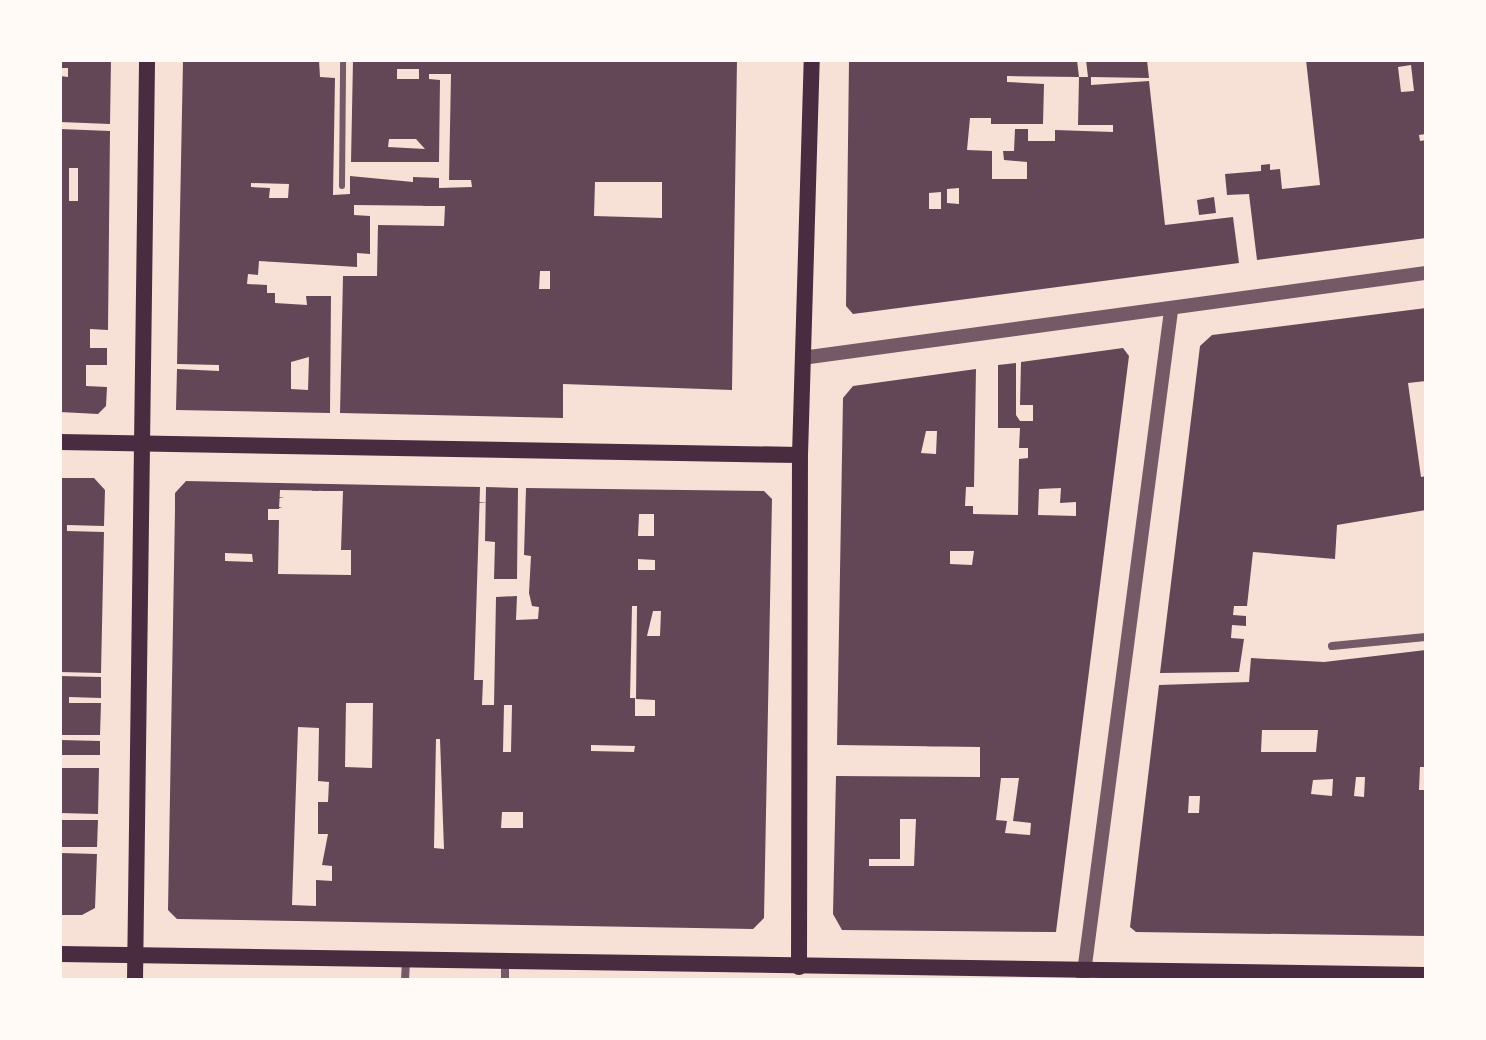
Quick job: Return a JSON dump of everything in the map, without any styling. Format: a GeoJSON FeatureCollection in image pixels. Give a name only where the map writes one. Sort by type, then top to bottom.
{"type":"FeatureCollection","features":[{"type":"Feature","properties":{"kind":"main road"},"geometry":{"type":"LineString","coordinates":[[135,980],[139,445],[147,60]]}},
{"type":"Feature","properties":{"kind":"main road"},"geometry":{"type":"LineString","coordinates":[[799,973],[800,455],[812,60]]}},
{"type":"Feature","properties":{"kind":"main road"},"geometry":{"type":"LineString","coordinates":[[60,442],[800,455]]}},
{"type":"Feature","properties":{"kind":"main road"},"geometry":{"type":"LineString","coordinates":[[60,954],[505,961],[799,973],[1426,975]]}},
{"type":"Feature","properties":{"kind":"street"},"geometry":{"type":"LineString","coordinates":[[802,358],[1171,311],[1426,273]]}},
{"type":"Feature","properties":{"kind":"street"},"geometry":{"type":"LineString","coordinates":[[1084,974],[1171,311]]}},
{"type":"Feature","properties":{"kind":"street"},"geometry":{"type":"LineString","coordinates":[[1332,646],[1426,637]]}},
{"type":"Feature","properties":{"kind":"street"},"geometry":{"type":"LineString","coordinates":[[405,980],[406,959]]}},
{"type":"Feature","properties":{"kind":"street"},"geometry":{"type":"LineString","coordinates":[[505,961],[505,980]]}},
{"type":"Feature","properties":{"kind":"lane"},"geometry":{"type":"LineString","coordinates":[[342,186],[343,60]]}},
{"type":"Feature","properties":{"kind":"building"},"geometry":{"type":"Polygon","coordinates":[[[60,60],[111,60],[110,124],[60,122],[60,76],[68,77],[68,68],[60,68],[60,60]]]}},
{"type":"Feature","properties":{"kind":"building"},"geometry":{"type":"Polygon","coordinates":[[[183,60],[319,60],[320,77],[335,78],[333,195],[350,194],[350,176],[413,182],[413,177],[439,178],[439,188],[472,187],[471,180],[449,180],[451,74],[429,74],[429,79],[440,80],[439,162],[351,162],[353,60],[737,60],[732,390],[563,384],[563,418],[340,413],[343,276],[377,276],[378,225],[444,226],[445,206],[354,205],[354,215],[370,216],[370,254],[357,253],[357,267],[259,261],[258,275],[248,274],[247,284],[267,285],[267,293],[275,293],[275,303],[307,305],[306,296],[331,296],[330,413],[176,410],[177,369],[219,371],[219,365],[177,364],[183,60]],[[397,69],[397,79],[419,79],[419,69],[397,69]],[[389,139],[388,147],[425,149],[416,139],[389,139]],[[595,182],[594,216],[662,218],[662,182],[595,182]],[[251,183],[251,187],[270,188],[269,198],[288,198],[289,184],[251,183]],[[540,271],[539,289],[550,289],[550,271],[540,271]],[[309,357],[291,362],[291,389],[308,390],[309,357]]]}},
{"type":"Feature","properties":{"kind":"building"},"geometry":{"type":"Polygon","coordinates":[[[849,60],[1077,60],[1079,77],[1088,77],[1086,60],[1147,60],[1149,78],[1091,77],[1091,85],[1149,81],[1165,225],[1233,217],[1239,263],[853,314],[846,306],[849,60]],[[1007,76],[1007,82],[1044,84],[1043,124],[991,124],[991,118],[970,118],[967,150],[992,151],[992,179],[1027,179],[1027,162],[1004,160],[1003,151],[1014,151],[1015,129],[1028,129],[1028,141],[1055,141],[1055,130],[1113,132],[1113,125],[1078,125],[1079,77],[1007,76]],[[959,188],[947,189],[947,203],[959,204],[959,188]],[[941,192],[929,193],[929,209],[941,209],[941,192]]]}},
{"type":"Feature","properties":{"kind":"building"},"geometry":{"type":"Polygon","coordinates":[[[1306,60],[1426,60],[1426,134],[1419,135],[1420,141],[1426,140],[1426,238],[1257,260],[1249,194],[1227,195],[1225,174],[1261,171],[1261,165],[1270,164],[1270,170],[1280,169],[1282,189],[1320,185],[1306,60]],[[1411,65],[1398,67],[1401,92],[1414,91],[1411,65]]]}},
{"type":"Feature","properties":{"kind":"building"},"geometry":{"type":"Polygon","coordinates":[[[60,129],[110,131],[108,330],[90,329],[90,348],[107,348],[107,365],[86,365],[86,386],[107,387],[106,406],[98,414],[60,412],[60,129]],[[69,168],[69,201],[78,201],[78,168],[69,168]]]}},
{"type":"Feature","properties":{"kind":"building"},"geometry":{"type":"Polygon","coordinates":[[[1214,197],[1216,213],[1199,215],[1197,200],[1214,197]]]}},
{"type":"Feature","properties":{"kind":"building"},"geometry":{"type":"Polygon","coordinates":[[[1426,308],[1426,381],[1408,383],[1421,477],[1426,476],[1426,510],[1337,525],[1335,559],[1253,552],[1247,606],[1234,606],[1233,615],[1246,616],[1246,626],[1232,625],[1231,638],[1244,639],[1239,672],[1160,673],[1200,346],[1212,335],[1426,308]]]}},
{"type":"Feature","properties":{"kind":"building"},"geometry":{"type":"Polygon","coordinates":[[[1123,348],[1129,356],[1056,932],[842,930],[833,914],[836,776],[980,777],[980,747],[837,745],[843,398],[853,386],[976,369],[974,487],[966,487],[965,506],[973,506],[973,514],[1018,515],[1019,459],[1028,458],[1028,448],[1019,448],[1020,428],[998,428],[998,365],[1016,363],[1016,415],[1020,421],[1033,421],[1033,405],[1020,405],[1021,362],[1123,348]],[[926,431],[921,453],[936,454],[937,431],[926,431]],[[1061,488],[1039,489],[1038,515],[1076,516],[1076,502],[1060,503],[1061,488]],[[950,551],[950,564],[972,565],[974,551],[950,551]],[[1001,778],[996,820],[1007,821],[1005,833],[1030,835],[1031,823],[1013,821],[1019,778],[1001,778]],[[900,819],[900,859],[869,859],[869,866],[914,866],[916,819],[900,819]]]}},
{"type":"Feature","properties":{"kind":"building"},"geometry":{"type":"Polygon","coordinates":[[[60,478],[94,478],[105,490],[104,526],[67,525],[67,531],[104,532],[101,673],[60,672],[60,478]]]}},
{"type":"Feature","properties":{"kind":"building"},"geometry":{"type":"Polygon","coordinates":[[[186,481],[480,487],[474,680],[483,680],[482,705],[494,705],[496,597],[517,596],[516,620],[538,619],[539,607],[532,606],[529,593],[531,556],[524,555],[526,488],[764,491],[772,499],[764,918],[753,929],[177,919],[168,910],[175,493],[186,481]],[[280,490],[279,509],[268,509],[268,520],[279,520],[278,574],[351,575],[351,550],[341,550],[343,491],[280,490]],[[639,514],[638,536],[654,536],[654,514],[639,514]],[[225,553],[225,561],[253,562],[252,554],[225,553]],[[638,559],[638,570],[655,570],[655,560],[638,559]],[[632,606],[630,698],[635,698],[635,716],[655,716],[655,700],[636,699],[637,606],[632,606]],[[653,611],[647,636],[660,636],[661,611],[653,611]],[[346,703],[345,767],[372,768],[373,703],[346,703]],[[504,705],[503,752],[511,752],[512,705],[504,705]],[[298,727],[292,905],[316,906],[316,880],[332,881],[332,866],[322,865],[328,834],[318,834],[318,802],[328,802],[329,782],[318,781],[319,728],[298,727]],[[436,739],[434,848],[444,849],[440,739],[436,739]],[[591,745],[591,751],[634,752],[635,746],[591,745]],[[502,812],[501,828],[523,828],[523,812],[502,812]]]}},
{"type":"Feature","properties":{"kind":"building"},"geometry":{"type":"Polygon","coordinates":[[[486,487],[518,488],[517,579],[494,579],[495,542],[485,541],[486,487]]]}},
{"type":"Feature","properties":{"kind":"building"},"geometry":{"type":"Polygon","coordinates":[[[1426,650],[1426,767],[1420,767],[1419,790],[1426,790],[1426,936],[1136,932],[1130,927],[1159,685],[1249,682],[1251,658],[1324,662],[1426,650]],[[1262,730],[1261,752],[1316,752],[1318,730],[1262,730]],[[1356,777],[1354,796],[1364,797],[1365,777],[1356,777]],[[1333,779],[1313,780],[1311,794],[1332,796],[1333,779]],[[1189,796],[1188,813],[1199,813],[1200,796],[1189,796]]]}},
{"type":"Feature","properties":{"kind":"building"},"geometry":{"type":"Polygon","coordinates":[[[60,676],[101,677],[101,698],[69,697],[69,703],[101,703],[100,735],[60,735],[60,676]]]}},
{"type":"Feature","properties":{"kind":"building"},"geometry":{"type":"Polygon","coordinates":[[[60,740],[100,741],[100,755],[60,755],[60,740]]]}},
{"type":"Feature","properties":{"kind":"building"},"geometry":{"type":"Polygon","coordinates":[[[60,768],[99,768],[98,814],[60,813],[60,768]]]}},
{"type":"Feature","properties":{"kind":"building"},"geometry":{"type":"Polygon","coordinates":[[[60,820],[98,820],[97,847],[60,847],[60,820]]]}},
{"type":"Feature","properties":{"kind":"building"},"geometry":{"type":"Polygon","coordinates":[[[60,853],[97,854],[95,908],[82,915],[60,915],[60,853]]]}}]}
